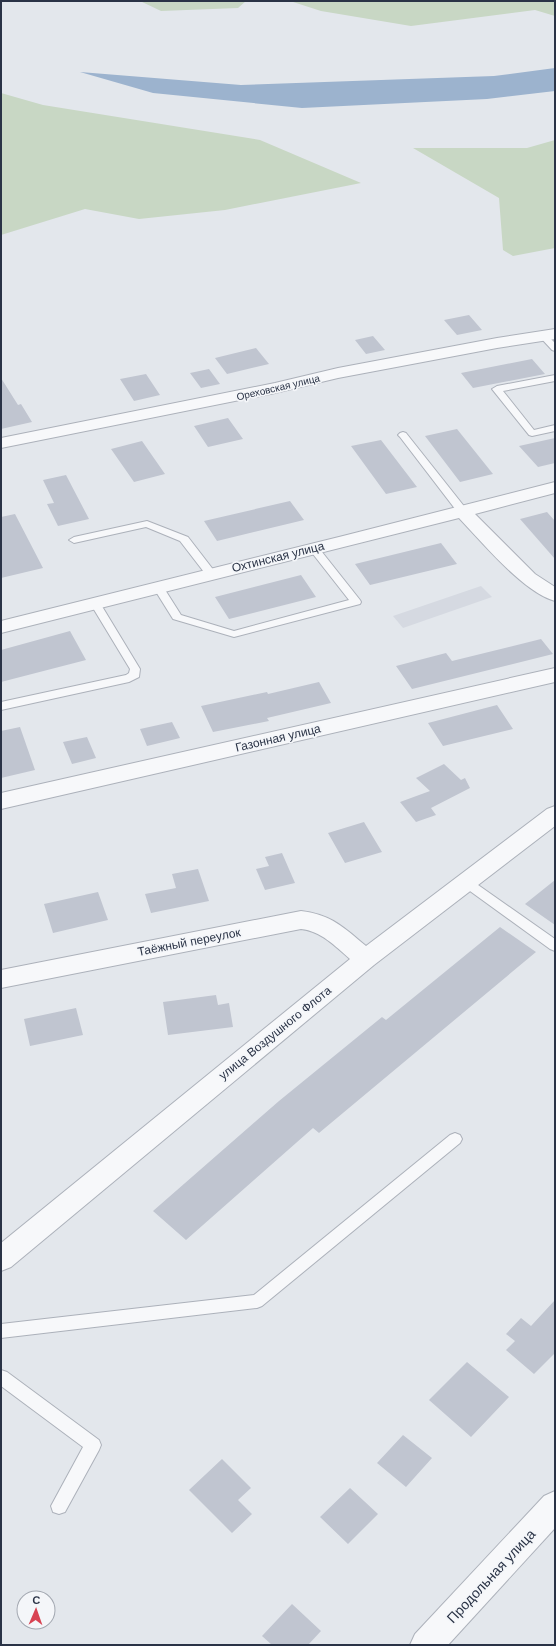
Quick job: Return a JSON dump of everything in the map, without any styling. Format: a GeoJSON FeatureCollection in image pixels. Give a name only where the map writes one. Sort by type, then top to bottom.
{"type":"FeatureCollection","features":[{"type":"Feature","properties":{"kind":"street","name":"Ореховская улица"},"geometry":{"type":"LineString","coordinates":[[1,443],[275,388],[338,373],[549,335]]}},
{"type":"Feature","properties":{"kind":"street","name":"Охтинская улица"},"geometry":{"type":"LineString","coordinates":[[1,627],[314,548],[464,512],[555,487]]}},
{"type":"Feature","properties":{"kind":"street"},"geometry":{"type":"LineString","coordinates":[[464,512],[528,578],[555,595]]}},
{"type":"Feature","properties":{"kind":"street","name":"Газонная улица"},"geometry":{"type":"LineString","coordinates":[[1,801],[555,675]]}},
{"type":"Feature","properties":{"kind":"street","name":"улица Воздушного Флота"},"geometry":{"type":"LineString","coordinates":[[1,1259],[366,959],[468,883],[555,814]]}},
{"type":"Feature","properties":{"kind":"street","name":"Таёжный переулок"},"geometry":{"type":"LineString","coordinates":[[1,979],[301,920],[316,922],[328,928],[366,959]]}},
{"type":"Feature","properties":{"kind":"street","name":"Продольная улица"},"geometry":{"type":"LineString","coordinates":[[438,1641],[555,1506]]}},
{"type":"Feature","properties":{"kind":"lane"},"geometry":{"type":"LineString","coordinates":[[549,335],[555,348]]}},
{"type":"Feature","properties":{"kind":"lane"},"geometry":{"type":"LineString","coordinates":[[555,378],[497,389],[532,433],[555,428]]}},
{"type":"Feature","properties":{"kind":"lane"},"geometry":{"type":"LineString","coordinates":[[402,435],[464,512]]}},
{"type":"Feature","properties":{"kind":"lane"},"geometry":{"type":"LineString","coordinates":[[74,540],[147,524],[184,539],[210,574]]}},
{"type":"Feature","properties":{"kind":"lane"},"geometry":{"type":"LineString","coordinates":[[158,587],[177,617],[234,634],[356,602],[314,548]]}},
{"type":"Feature","properties":{"kind":"lane"},"geometry":{"type":"LineString","coordinates":[[1,706],[129,678],[135,674],[135,669],[95,603]]}},
{"type":"Feature","properties":{"kind":"lane"},"geometry":{"type":"LineString","coordinates":[[468,883],[555,946]]}},
{"type":"Feature","properties":{"kind":"lane"},"geometry":{"type":"LineString","coordinates":[[1,1331],[257,1301],[455,1139]]}},
{"type":"Feature","properties":{"kind":"lane"},"geometry":{"type":"LineString","coordinates":[[1,1377],[93,1445],[60,1506]]}},
{"type":"Feature","properties":{"kind":"shaded area"},"geometry":{"type":"Polygon","coordinates":[[[481,586],[492,597],[403,628],[393,616],[481,586]]]}},
{"type":"Feature","properties":{"kind":"green space"},"geometry":{"type":"Polygon","coordinates":[[[140,1],[246,1],[238,8],[161,11],[140,1]]]}},
{"type":"Feature","properties":{"kind":"green space"},"geometry":{"type":"Polygon","coordinates":[[[290,1],[555,1],[555,16],[535,10],[411,26],[321,11],[290,1]]]}},
{"type":"Feature","properties":{"kind":"green space"},"geometry":{"type":"Polygon","coordinates":[[[1,93],[43,105],[260,140],[361,183],[225,210],[139,219],[85,209],[1,235],[1,93]]]}},
{"type":"Feature","properties":{"kind":"green space"},"geometry":{"type":"Polygon","coordinates":[[[555,140],[555,248],[513,256],[503,250],[499,198],[413,148],[527,148],[555,140]]]}},
{"type":"Feature","properties":{"kind":"water"},"geometry":{"type":"Polygon","coordinates":[[[555,68],[555,91],[487,99],[302,108],[153,93],[80,72],[241,85],[494,76],[555,68]]]}},
{"type":"Feature","properties":{"kind":"building"},"geometry":{"type":"Polygon","coordinates":[[[469,315],[482,330],[457,335],[444,320],[469,315]]]}},
{"type":"Feature","properties":{"kind":"building"},"geometry":{"type":"Polygon","coordinates":[[[373,336],[385,350],[366,354],[355,340],[373,336]]]}},
{"type":"Feature","properties":{"kind":"building"},"geometry":{"type":"Polygon","coordinates":[[[256,348],[269,364],[227,374],[215,358],[256,348]]]}},
{"type":"Feature","properties":{"kind":"building"},"geometry":{"type":"Polygon","coordinates":[[[532,359],[545,374],[473,388],[461,373],[532,359]]]}},
{"type":"Feature","properties":{"kind":"building"},"geometry":{"type":"Polygon","coordinates":[[[209,369],[220,384],[201,388],[190,373],[209,369]]]}},
{"type":"Feature","properties":{"kind":"building"},"geometry":{"type":"Polygon","coordinates":[[[146,374],[160,395],[134,401],[120,379],[146,374]]]}},
{"type":"Feature","properties":{"kind":"building"},"geometry":{"type":"Polygon","coordinates":[[[1,378],[18,405],[21,404],[32,422],[1,429],[1,378]]]}},
{"type":"Feature","properties":{"kind":"building"},"geometry":{"type":"Polygon","coordinates":[[[228,418],[243,439],[208,447],[194,426],[228,418]]]}},
{"type":"Feature","properties":{"kind":"building"},"geometry":{"type":"Polygon","coordinates":[[[457,429],[493,474],[460,482],[425,436],[457,429]]]}},
{"type":"Feature","properties":{"kind":"building"},"geometry":{"type":"Polygon","coordinates":[[[555,438],[555,463],[538,467],[519,446],[555,438]]]}},
{"type":"Feature","properties":{"kind":"building"},"geometry":{"type":"Polygon","coordinates":[[[381,440],[417,487],[386,494],[351,446],[381,440]]]}},
{"type":"Feature","properties":{"kind":"building"},"geometry":{"type":"Polygon","coordinates":[[[142,441],[165,474],[134,482],[111,449],[142,441]]]}},
{"type":"Feature","properties":{"kind":"building"},"geometry":{"type":"Polygon","coordinates":[[[66,475],[89,519],[58,526],[47,504],[54,503],[43,480],[66,475]]]}},
{"type":"Feature","properties":{"kind":"building"},"geometry":{"type":"Polygon","coordinates":[[[290,501],[304,520],[217,541],[204,521],[290,501]]]}},
{"type":"Feature","properties":{"kind":"building"},"geometry":{"type":"Polygon","coordinates":[[[547,512],[555,521],[555,559],[520,519],[547,512]]]}},
{"type":"Feature","properties":{"kind":"building"},"geometry":{"type":"Polygon","coordinates":[[[15,514],[43,568],[1,578],[1,517],[15,514]]]}},
{"type":"Feature","properties":{"kind":"building"},"geometry":{"type":"Polygon","coordinates":[[[441,543],[457,564],[370,585],[355,564],[441,543]]]}},
{"type":"Feature","properties":{"kind":"building"},"geometry":{"type":"Polygon","coordinates":[[[301,575],[316,597],[229,619],[215,597],[301,575]]]}},
{"type":"Feature","properties":{"kind":"building"},"geometry":{"type":"Polygon","coordinates":[[[70,631],[86,660],[1,682],[1,650],[70,631]]]}},
{"type":"Feature","properties":{"kind":"building"},"geometry":{"type":"Polygon","coordinates":[[[541,639],[553,654],[412,689],[396,666],[446,653],[452,661],[541,639]]]}},
{"type":"Feature","properties":{"kind":"building"},"geometry":{"type":"Polygon","coordinates":[[[319,682],[331,703],[267,718],[269,721],[213,732],[201,706],[267,692],[268,694],[319,682]]]}},
{"type":"Feature","properties":{"kind":"building"},"geometry":{"type":"Polygon","coordinates":[[[497,705],[513,729],[443,746],[428,723],[497,705]]]}},
{"type":"Feature","properties":{"kind":"building"},"geometry":{"type":"Polygon","coordinates":[[[172,722],[180,738],[147,746],[140,729],[172,722]]]}},
{"type":"Feature","properties":{"kind":"building"},"geometry":{"type":"Polygon","coordinates":[[[20,727],[35,770],[1,778],[1,731],[20,727]]]}},
{"type":"Feature","properties":{"kind":"building"},"geometry":{"type":"Polygon","coordinates":[[[87,737],[96,758],[72,764],[63,742],[87,737]]]}},
{"type":"Feature","properties":{"kind":"building"},"geometry":{"type":"Polygon","coordinates":[[[444,764],[461,780],[465,778],[470,788],[431,808],[436,815],[416,822],[400,802],[430,791],[416,778],[444,764]]]}},
{"type":"Feature","properties":{"kind":"building"},"geometry":{"type":"Polygon","coordinates":[[[364,822],[382,852],[345,863],[328,833],[364,822]]]}},
{"type":"Feature","properties":{"kind":"building"},"geometry":{"type":"Polygon","coordinates":[[[282,853],[295,883],[265,890],[256,869],[269,866],[265,857],[282,853]]]}},
{"type":"Feature","properties":{"kind":"building"},"geometry":{"type":"Polygon","coordinates":[[[198,869],[209,901],[151,913],[145,894],[176,888],[172,874],[198,869]]]}},
{"type":"Feature","properties":{"kind":"building"},"geometry":{"type":"Polygon","coordinates":[[[555,880],[555,925],[525,904],[555,880]]]}},
{"type":"Feature","properties":{"kind":"building"},"geometry":{"type":"Polygon","coordinates":[[[98,892],[108,920],[53,933],[44,904],[98,892]]]}},
{"type":"Feature","properties":{"kind":"building"},"geometry":{"type":"Polygon","coordinates":[[[500,927],[536,952],[319,1133],[313,1128],[186,1240],[153,1211],[279,1101],[382,1017],[386,1020],[500,927]]]}},
{"type":"Feature","properties":{"kind":"building"},"geometry":{"type":"Polygon","coordinates":[[[216,995],[218,1005],[229,1003],[233,1027],[168,1035],[163,1002],[216,995]]]}},
{"type":"Feature","properties":{"kind":"building"},"geometry":{"type":"Polygon","coordinates":[[[76,1008],[83,1035],[30,1046],[24,1019],[76,1008]]]}},
{"type":"Feature","properties":{"kind":"building"},"geometry":{"type":"Polygon","coordinates":[[[555,1300],[555,1353],[534,1374],[506,1350],[515,1341],[506,1334],[521,1318],[531,1326],[555,1300]]]}},
{"type":"Feature","properties":{"kind":"building"},"geometry":{"type":"Polygon","coordinates":[[[467,1362],[509,1397],[471,1437],[429,1400],[467,1362]]]}},
{"type":"Feature","properties":{"kind":"building"},"geometry":{"type":"Polygon","coordinates":[[[403,1435],[432,1458],[406,1487],[377,1463],[403,1435]]]}},
{"type":"Feature","properties":{"kind":"building"},"geometry":{"type":"Polygon","coordinates":[[[222,1459],[251,1488],[238,1500],[252,1514],[232,1533],[189,1490],[222,1459]]]}},
{"type":"Feature","properties":{"kind":"building"},"geometry":{"type":"Polygon","coordinates":[[[350,1488],[378,1514],[348,1544],[320,1517],[350,1488]]]}},
{"type":"Feature","properties":{"kind":"building"},"geometry":{"type":"Polygon","coordinates":[[[292,1604],[321,1631],[308,1645],[272,1645],[262,1636],[292,1604]]]}}]}
